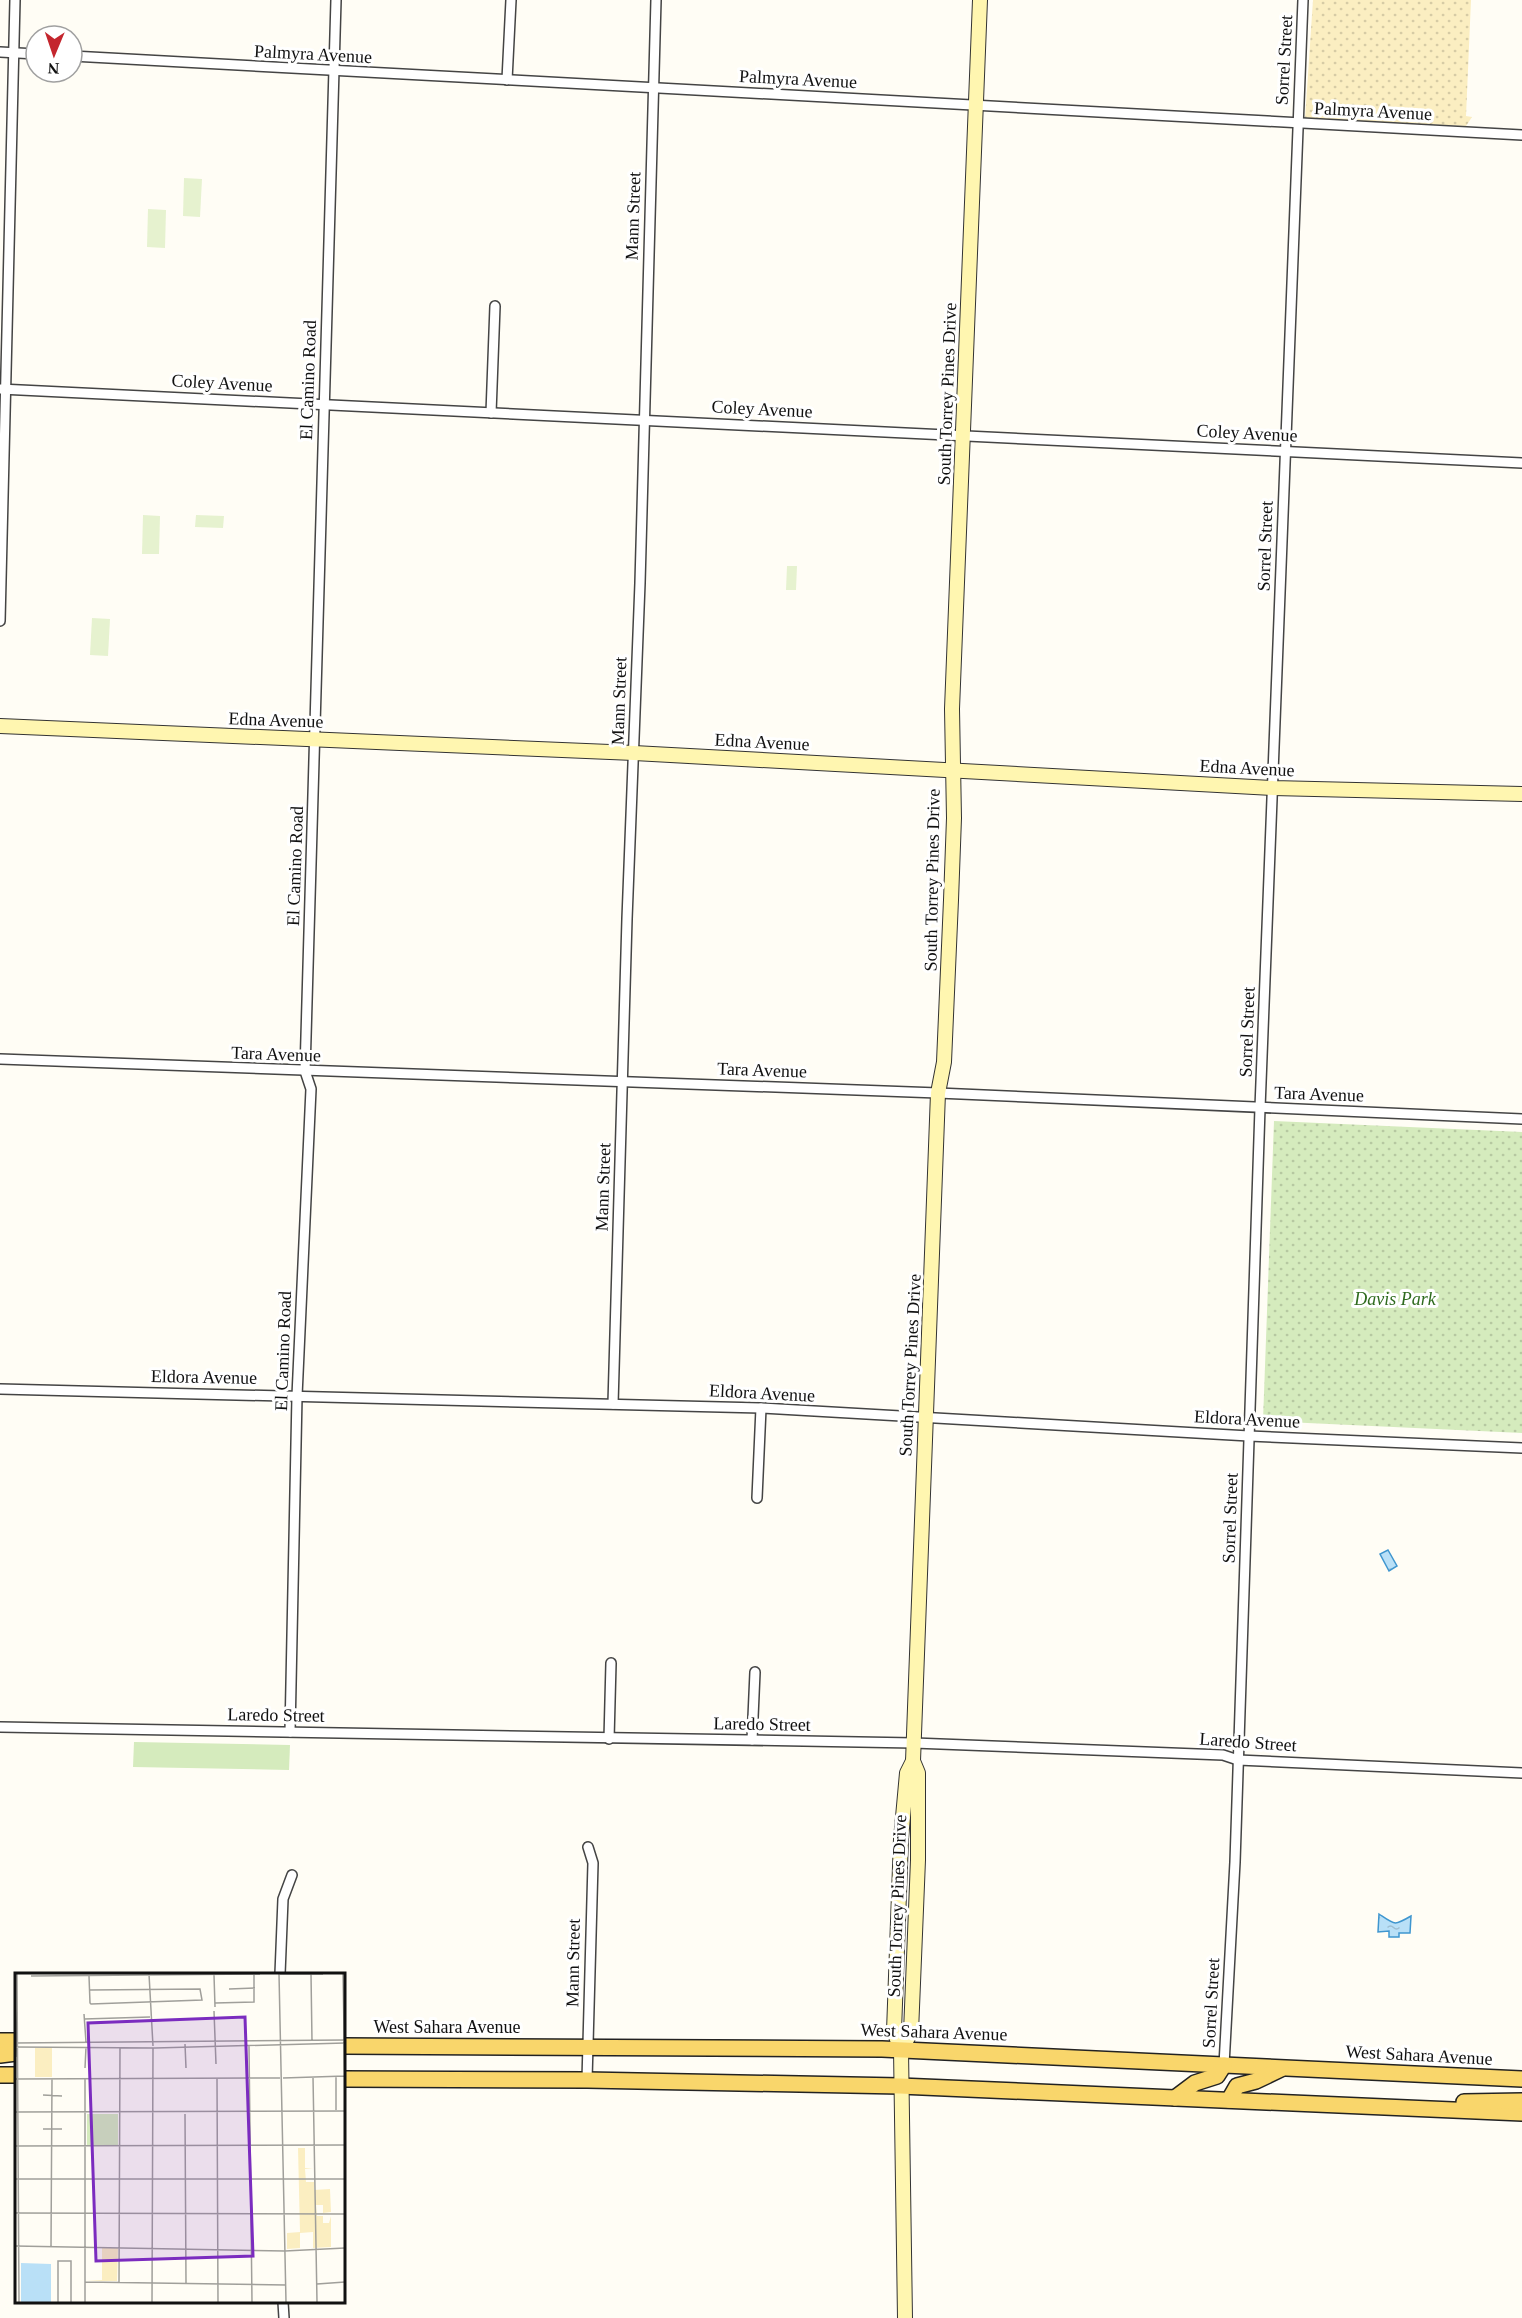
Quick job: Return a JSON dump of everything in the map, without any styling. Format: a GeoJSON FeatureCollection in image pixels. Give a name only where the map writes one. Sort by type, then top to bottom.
{"type":"FeatureCollection","features":[{"type":"Feature","properties":{"kind":"main road","name":"West Sahara Avenue"},"geometry":{"type":"LineString","coordinates":[[345,2046],[901,2050],[1522,2079]]}},
{"type":"Feature","properties":{"kind":"main road"},"geometry":{"type":"LineString","coordinates":[[0,2055],[15,2053]]}},
{"type":"Feature","properties":{"kind":"main road"},"geometry":{"type":"LineString","coordinates":[[1175,2098],[1195,2083],[1217,2076],[1224,2065]]}},
{"type":"Feature","properties":{"kind":"main road"},"geometry":{"type":"LineString","coordinates":[[1229,2100],[1237,2086],[1256,2081],[1284,2068]]}},
{"type":"Feature","properties":{"kind":"main road"},"geometry":{"type":"LineString","coordinates":[[345,2079],[587,2080],[900,2086],[1522,2113]]}},
{"type":"Feature","properties":{"kind":"main road"},"geometry":{"type":"LineString","coordinates":[[1438,2109],[1456,2102],[1522,2101]]}},
{"type":"Feature","properties":{"kind":"street"},"geometry":{"type":"LineString","coordinates":[[0,621],[3,389],[15,0]]}},
{"type":"Feature","properties":{"kind":"street","name":"El Camino Road"},"geometry":{"type":"LineString","coordinates":[[290,1732],[297,1396],[312,1089],[305,1071],[336,0]]}},
{"type":"Feature","properties":{"kind":"street"},"geometry":{"type":"LineString","coordinates":[[507,80],[511,0]]}},
{"type":"Feature","properties":{"kind":"street","name":"Mann Street"},"geometry":{"type":"LineString","coordinates":[[613,1404],[645,420],[656,0]]}},
{"type":"Feature","properties":{"kind":"street","name":"South Torrey Pines Drive"},"geometry":{"type":"LineString","coordinates":[[905,2318],[901,2050],[894,2031],[900,1859],[907,1773],[913,1761],[914,1743],[938,1093],[944,1062],[951,900],[954,818],[952,709],[980,0]]}},
{"type":"Feature","properties":{"kind":"street","name":"Sorrel Street"},"geometry":{"type":"LineString","coordinates":[[1224,2065],[1238,1760],[1260,1108],[1303,0]]}},
{"type":"Feature","properties":{"kind":"street"},"geometry":{"type":"LineString","coordinates":[[0,52],[24,53]]}},
{"type":"Feature","properties":{"kind":"street","name":"Palmyra Avenue"},"geometry":{"type":"LineString","coordinates":[[84,57],[1522,135]]}},
{"type":"Feature","properties":{"kind":"street"},"geometry":{"type":"LineString","coordinates":[[491,413],[495,306]]}},
{"type":"Feature","properties":{"kind":"street","name":"Coley Avenue"},"geometry":{"type":"LineString","coordinates":[[3,389],[1522,463]]}},
{"type":"Feature","properties":{"kind":"street","name":"Edna Avenue"},"geometry":{"type":"LineString","coordinates":[[0,726],[634,753],[1273,788],[1522,794]]}},
{"type":"Feature","properties":{"kind":"street","name":"Tara Avenue"},"geometry":{"type":"LineString","coordinates":[[0,1059],[938,1093],[1522,1119]]}},
{"type":"Feature","properties":{"kind":"street","name":"Eldora Avenue"},"geometry":{"type":"LineString","coordinates":[[0,1389],[761,1408],[1249,1436],[1522,1448]]}},
{"type":"Feature","properties":{"kind":"street"},"geometry":{"type":"LineString","coordinates":[[757,1498],[761,1408]]}},
{"type":"Feature","properties":{"kind":"street"},"geometry":{"type":"LineString","coordinates":[[609,1739],[611,1663]]}},
{"type":"Feature","properties":{"kind":"street"},"geometry":{"type":"LineString","coordinates":[[752,1740],[755,1672]]}},
{"type":"Feature","properties":{"kind":"street","name":"Laredo Street"},"geometry":{"type":"LineString","coordinates":[[0,1727],[914,1743],[1223,1755],[1238,1760],[1522,1773]]}},
{"type":"Feature","properties":{"kind":"street","name":"South Torrey Pines Drive"},"geometry":{"type":"LineString","coordinates":[[901,2050],[911,2032],[918,1860],[918,1773],[913,1761]]}},
{"type":"Feature","properties":{"kind":"street","name":"Mann Street"},"geometry":{"type":"LineString","coordinates":[[587,2080],[593,1863],[588,1847]]}},
{"type":"Feature","properties":{"kind":"street"},"geometry":{"type":"LineString","coordinates":[[900,1859],[918,1860]]}},
{"type":"Feature","properties":{"kind":"street"},"geometry":{"type":"LineString","coordinates":[[280,1973],[283,1899],[292,1875]]}},
{"type":"Feature","properties":{"kind":"street"},"geometry":{"type":"LineString","coordinates":[[283,2303],[284,2318]]}},
{"type":"Feature","properties":{"kind":"sand"},"geometry":{"type":"Polygon","coordinates":[[[1313,0],[1471,0],[1466,116],[1472,117],[1466,126],[1305,119],[1313,0]]]}},
{"type":"Feature","properties":{"kind":"green space"},"geometry":{"type":"Polygon","coordinates":[[[184,178],[202,179],[200,217],[183,216],[184,178]]]}},
{"type":"Feature","properties":{"kind":"green space"},"geometry":{"type":"Polygon","coordinates":[[[148,209],[166,210],[165,248],[147,247],[148,209]]]}},
{"type":"Feature","properties":{"kind":"green space"},"geometry":{"type":"Polygon","coordinates":[[[143,515],[160,516],[159,554],[142,554],[143,515]]]}},
{"type":"Feature","properties":{"kind":"green space"},"geometry":{"type":"Polygon","coordinates":[[[196,515],[224,516],[223,528],[195,527],[196,515]]]}},
{"type":"Feature","properties":{"kind":"green space"},"geometry":{"type":"Polygon","coordinates":[[[787,566],[797,566],[796,590],[786,590],[787,566]]]}},
{"type":"Feature","properties":{"kind":"green space"},"geometry":{"type":"Polygon","coordinates":[[[92,618],[110,619],[108,656],[90,655],[92,618]]]}},
{"type":"Feature","properties":{"kind":"green space","name":"Davis Park"},"geometry":{"type":"Polygon","coordinates":[[[1274,1121],[1522,1132],[1522,1433],[1263,1421],[1274,1121]]]}},
{"type":"Feature","properties":{"kind":"green space"},"geometry":{"type":"Polygon","coordinates":[[[134,1742],[290,1745],[289,1770],[133,1767],[134,1742]]]}},
{"type":"Feature","properties":{"kind":"water"},"geometry":{"type":"Polygon","coordinates":[[[1388,1550],[1397,1566],[1389,1571],[1380,1554],[1388,1550]]]}},
{"type":"Feature","properties":{"kind":"water"},"geometry":{"type":"Polygon","coordinates":[[[1379,1914],[1395,1923],[1411,1916],[1410,1933],[1399,1933],[1399,1937],[1389,1937],[1389,1931],[1378,1932],[1379,1914]]]}}]}
